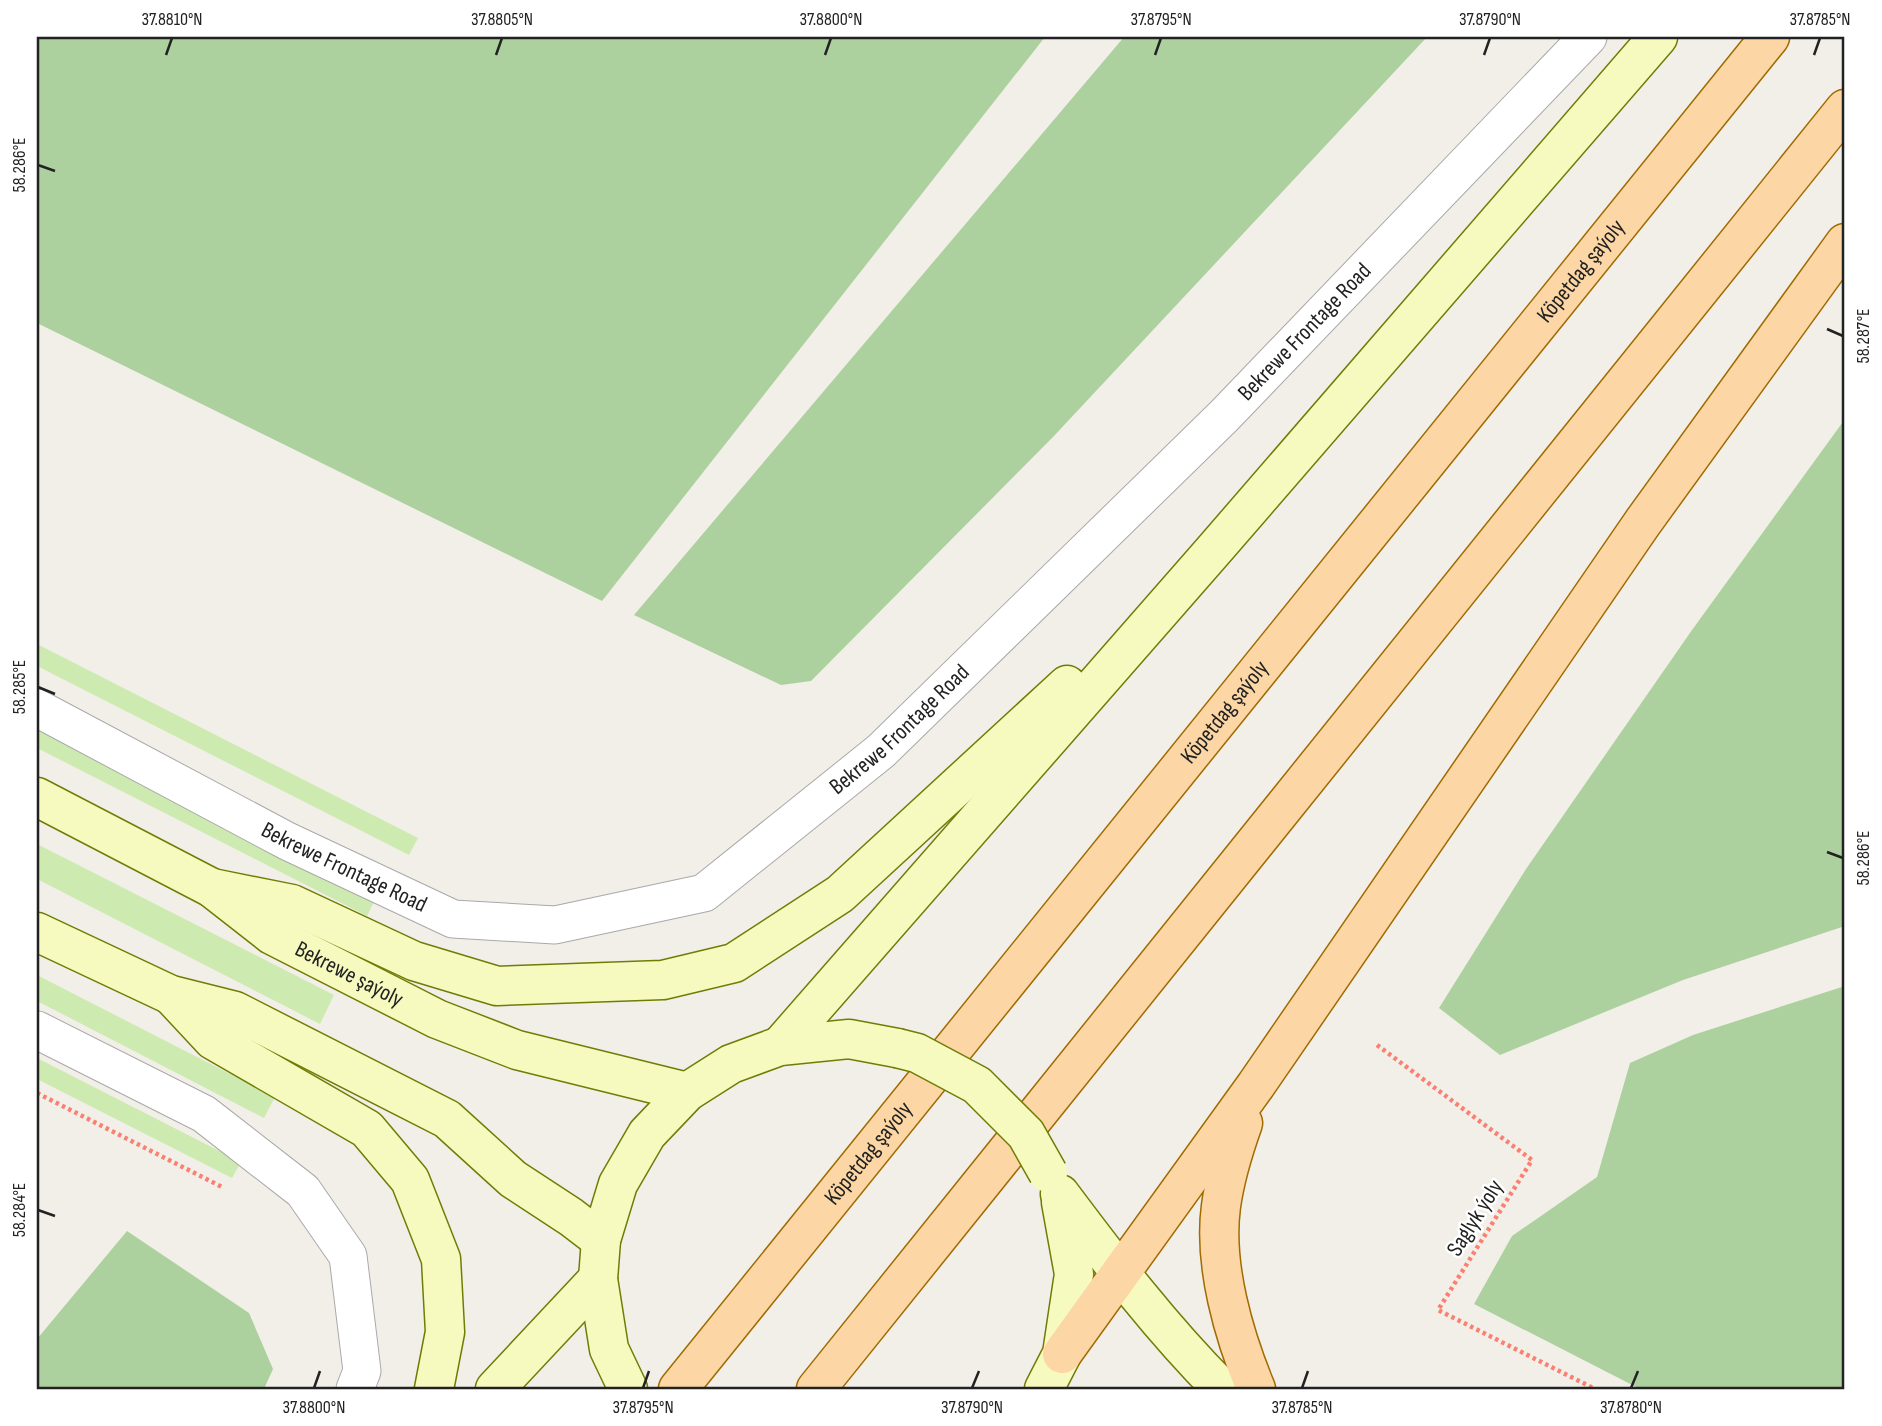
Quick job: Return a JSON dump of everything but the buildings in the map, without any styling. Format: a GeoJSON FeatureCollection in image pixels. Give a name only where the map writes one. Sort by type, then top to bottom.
{"type":"FeatureCollection","features":[{"type":"Feature","properties":{"kind":"main road"},"geometry":{"type":"LineString","coordinates":[[780,1045],[1213,551],[1657,37]]}},
{"type":"Feature","properties":{"kind":"main road","name":"Köpetdag şaýoly"},"geometry":{"type":"LineString","coordinates":[[678,1389],[1770,37]]}},
{"type":"Feature","properties":{"kind":"main road"},"geometry":{"type":"LineString","coordinates":[[816,1389],[1845,109]]}},
{"type":"Feature","properties":{"kind":"main road"},"geometry":{"type":"LineString","coordinates":[[1044,1389],[1062,1354],[1256,1085],[1643,522],[1845,243]]}},
{"type":"Feature","properties":{"kind":"main road"},"geometry":{"type":"LineString","coordinates":[[212,888],[292,904],[414,961],[497,986],[663,980],[734,963],[840,894],[1213,551]]}},
{"type":"Feature","properties":{"kind":"main road","name":"Bekrewe şaýoly"},"geometry":{"type":"LineString","coordinates":[[37,797],[212,888],[272,935],[437,1019],[517,1050],[687,1092]]}},
{"type":"Feature","properties":{"kind":"main road"},"geometry":{"type":"LineString","coordinates":[[43,938],[171,995],[235,1011],[447,1119],[513,1179],[601,1240]]}},
{"type":"Feature","properties":{"kind":"main road"},"geometry":{"type":"LineString","coordinates":[[171,995],[213,1040],[367,1129],[410,1180],[441,1259],[445,1332],[434,1389]]}},
{"type":"Feature","properties":{"kind":"main road"},"geometry":{"type":"LineString","coordinates":[[626,1386],[608,1349],[598,1279],[601,1240],[618,1184],[647,1134],[687,1092],[731,1064],[780,1045],[849,1039],[916,1053],[977,1085],[1027,1133],[1054,1184],[1120,1275],[1180,1348],[1222,1389]]}},
{"type":"Feature","properties":{"kind":"main road"},"geometry":{"type":"LineString","coordinates":[[1256,1085],[1229,1163],[1220,1209],[1220,1267],[1230,1309],[1256,1389]]}},
{"type":"Feature","properties":{"kind":"main road"},"geometry":{"type":"LineString","coordinates":[[1054,1184],[1074,1274],[1062,1354]]}},
{"type":"Feature","properties":{"kind":"main road"},"geometry":{"type":"LineString","coordinates":[[495,1389],[598,1279]]}},
{"type":"Feature","properties":{"kind":"street","name":"Bekrewe Frontage Road"},"geometry":{"type":"LineString","coordinates":[[37,708],[287,841],[453,919],[555,925],[704,893],[881,751],[1224,416],[1588,37]]}},
{"type":"Feature","properties":{"kind":"street"},"geometry":{"type":"LineString","coordinates":[[37,1030],[204,1114],[303,1191],[348,1256],[359,1380]]}},
{"type":"Feature","properties":{"kind":"path","name":"Saglyk ýoly"},"geometry":{"type":"LineString","coordinates":[[1377,1045],[1532,1160],[1438,1310],[1594,1389]]}},
{"type":"Feature","properties":{"kind":"path"},"geometry":{"type":"LineString","coordinates":[[37,1093],[223,1188]]}},
{"type":"Feature","properties":{"kind":"green space"},"geometry":{"type":"Polygon","coordinates":[[[37,37],[1045,37],[602,601],[37,323],[37,37]]]}},
{"type":"Feature","properties":{"kind":"green space"},"geometry":{"type":"Polygon","coordinates":[[[1124,37],[1427,37],[1053,437],[811,681],[781,685],[634,615],[1124,37]]]}},
{"type":"Feature","properties":{"kind":"green space"},"geometry":{"type":"Polygon","coordinates":[[[1845,419],[1845,926],[1683,980],[1500,1055],[1439,1008],[1526,869],[1692,630],[1845,419]]]}},
{"type":"Feature","properties":{"kind":"green space"},"geometry":{"type":"Polygon","coordinates":[[[37,644],[418,838],[409,855],[37,666],[37,644]]]}},
{"type":"Feature","properties":{"kind":"green space"},"geometry":{"type":"Polygon","coordinates":[[[37,723],[377,896],[367,916],[37,748],[37,723]]]}},
{"type":"Feature","properties":{"kind":"green space"},"geometry":{"type":"Polygon","coordinates":[[[37,844],[334,995],[320,1024],[37,879],[37,844]]]}},
{"type":"Feature","properties":{"kind":"green space"},"geometry":{"type":"Polygon","coordinates":[[[37,975],[275,1097],[264,1118],[37,1001],[37,975]]]}},
{"type":"Feature","properties":{"kind":"green space"},"geometry":{"type":"Polygon","coordinates":[[[1845,986],[1845,1389],[1640,1389],[1474,1304],[1512,1236],[1597,1177],[1630,1063],[1693,1035],[1845,986]]]}},
{"type":"Feature","properties":{"kind":"green space"},"geometry":{"type":"Polygon","coordinates":[[[37,1058],[241,1162],[232,1178],[37,1079],[37,1058]]]}},
{"type":"Feature","properties":{"kind":"green space"},"geometry":{"type":"Polygon","coordinates":[[[127,1231],[249,1313],[273,1369],[264,1389],[37,1389],[37,1339],[127,1231]]]}}]}
